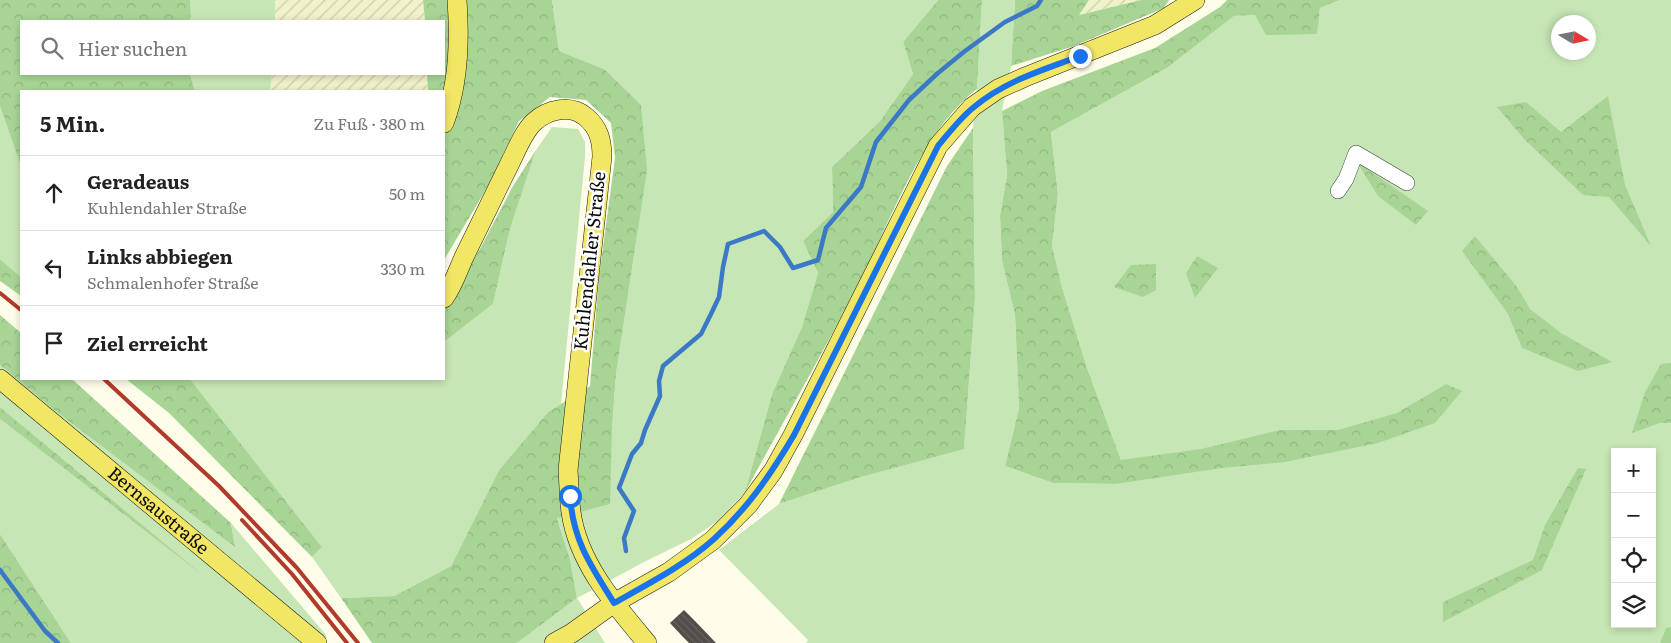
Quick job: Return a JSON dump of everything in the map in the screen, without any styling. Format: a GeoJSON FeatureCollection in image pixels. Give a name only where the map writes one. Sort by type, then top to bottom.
{"type":"FeatureCollection","features":[{"type":"Feature","properties":{"kind":"main road"},"geometry":{"type":"LineString","coordinates":[[445,119],[457,65],[459,36],[457,0]]}},
{"type":"Feature","properties":{"kind":"main road"},"geometry":{"type":"LineString","coordinates":[[554,643],[572,633],[614,603],[669,572],[714,540],[748,505],[773,471],[794,435],[938,146],[972,107],[998,89],[1025,76],[1155,25],[1181,5],[1195,0]]}},
{"type":"Feature","properties":{"kind":"main road","name":"Kuhlendahler Straße"},"geometry":{"type":"LineString","coordinates":[[445,296],[512,159],[533,123],[554,110],[575,110],[584,115],[599,131],[602,157],[568,470],[571,512],[577,537],[586,559],[614,603],[647,643]]}},
{"type":"Feature","properties":{"kind":"main road","name":"Bernsaustraße"},"geometry":{"type":"LineString","coordinates":[[0,379],[317,643]]}},
{"type":"Feature","properties":{"kind":"lane"},"geometry":{"type":"LineString","coordinates":[[1338,191],[1346,178],[1356,153],[1407,183]]}},
{"type":"Feature","properties":{"kind":"green space"},"geometry":{"type":"Polygon","coordinates":[[[0,0],[190,0],[189,20],[20,20],[20,75],[190,75],[195,90],[20,90],[20,164],[0,106],[0,0]]]}},
{"type":"Feature","properties":{"kind":"green space"},"geometry":{"type":"Polygon","coordinates":[[[190,0],[275,0],[275,20],[189,20],[190,0]]]}},
{"type":"Feature","properties":{"kind":"green space"},"geometry":{"type":"Polygon","coordinates":[[[275,0],[423,0],[425,20],[275,20],[275,0]]]}},
{"type":"Feature","properties":{"kind":"green space"},"geometry":{"type":"Polygon","coordinates":[[[423,0],[552,0],[559,51],[604,69],[641,105],[647,170],[616,374],[610,504],[557,518],[570,559],[577,598],[517,643],[372,643],[341,598],[394,596],[451,566],[499,470],[548,412],[590,386],[599,277],[615,158],[611,123],[586,100],[550,97],[519,121],[488,186],[445,258],[445,90],[428,90],[427,75],[445,75],[445,20],[425,20],[423,0]]]}},
{"type":"Feature","properties":{"kind":"green space"},"geometry":{"type":"Polygon","coordinates":[[[552,0],[938,0],[903,42],[913,74],[880,121],[832,167],[833,212],[803,241],[818,273],[802,327],[772,394],[745,492],[718,521],[691,539],[577,598],[570,559],[557,517],[612,429],[616,374],[638,229],[604,69],[559,51],[552,0]]]}},
{"type":"Feature","properties":{"kind":"green space"},"geometry":{"type":"Polygon","coordinates":[[[938,0],[982,0],[977,89],[957,107],[924,151],[847,306],[745,492],[772,394],[802,327],[818,273],[803,241],[833,212],[832,167],[880,121],[913,74],[903,42],[938,0]]]}},
{"type":"Feature","properties":{"kind":"green space"},"geometry":{"type":"Polygon","coordinates":[[[982,0],[1015,0],[1011,66],[1002,111],[1007,175],[1000,216],[1002,261],[1015,315],[1019,408],[1005,466],[1053,483],[1115,484],[1121,460],[1087,368],[1062,287],[1052,246],[1058,194],[1051,132],[1167,68],[1234,16],[1255,15],[1316,34],[1320,8],[1340,0],[1671,0],[1671,643],[806,643],[808,640],[719,550],[779,504],[861,477],[964,448],[975,299],[973,128],[982,0]]]}},
{"type":"Feature","properties":{"kind":"green space"},"geometry":{"type":"Polygon","coordinates":[[[1015,0],[1089,0],[1079,15],[1141,0],[1169,0],[1164,8],[1074,46],[1011,66],[1015,0]]]}},
{"type":"Feature","properties":{"kind":"green space"},"geometry":{"type":"Polygon","coordinates":[[[1089,0],[1141,0],[1078,15],[1089,0]]]}},
{"type":"Feature","properties":{"kind":"green space"},"geometry":{"type":"Polygon","coordinates":[[[1227,0],[1340,0],[1320,8],[1317,34],[1266,35],[1255,15],[1234,16],[1167,68],[1051,132],[1058,194],[1052,246],[1062,287],[1087,368],[1121,460],[1201,449],[1280,430],[1338,430],[1397,413],[1446,384],[1462,391],[1435,423],[1378,443],[1285,462],[1222,468],[1115,484],[1053,483],[1005,466],[1019,408],[1015,315],[1002,261],[1000,216],[1007,175],[1002,111],[1042,91],[1155,48],[1220,7],[1227,0]]]}},
{"type":"Feature","properties":{"kind":"green space"},"geometry":{"type":"Polygon","coordinates":[[[190,75],[272,75],[270,90],[195,90],[190,75]]]}},
{"type":"Feature","properties":{"kind":"green space"},"geometry":{"type":"Polygon","coordinates":[[[272,75],[427,75],[428,90],[270,90],[272,75]]]}},
{"type":"Feature","properties":{"kind":"green space"},"geometry":{"type":"Polygon","coordinates":[[[1608,96],[1625,185],[1651,246],[1609,197],[1583,195],[1524,139],[1497,107],[1526,102],[1561,132],[1608,96]]]}},
{"type":"Feature","properties":{"kind":"green space"},"geometry":{"type":"Polygon","coordinates":[[[0,106],[20,164],[20,276],[0,259],[0,106]]]}},
{"type":"Feature","properties":{"kind":"green space"},"geometry":{"type":"Polygon","coordinates":[[[552,127],[578,129],[585,142],[561,404],[548,412],[499,470],[451,566],[394,596],[341,598],[312,557],[322,547],[191,380],[445,380],[445,341],[493,304],[510,229],[536,150],[552,127]]]}},
{"type":"Feature","properties":{"kind":"green space"},"geometry":{"type":"Polygon","coordinates":[[[973,128],[975,299],[964,449],[861,477],[779,504],[947,166],[973,128]]]}},
{"type":"Feature","properties":{"kind":"green space"},"geometry":{"type":"Polygon","coordinates":[[[536,150],[510,229],[493,304],[445,341],[445,308],[481,247],[513,186],[536,150]]]}},
{"type":"Feature","properties":{"kind":"green space"},"geometry":{"type":"Polygon","coordinates":[[[1357,162],[1428,211],[1416,225],[1378,196],[1357,162]]]}},
{"type":"Feature","properties":{"kind":"green space"},"geometry":{"type":"Polygon","coordinates":[[[1475,236],[1517,287],[1530,309],[1561,333],[1612,362],[1578,371],[1522,348],[1508,314],[1462,251],[1475,236]]]}},
{"type":"Feature","properties":{"kind":"green space"},"geometry":{"type":"Polygon","coordinates":[[[1197,256],[1218,268],[1195,298],[1186,273],[1197,256]]]}},
{"type":"Feature","properties":{"kind":"green space"},"geometry":{"type":"Polygon","coordinates":[[[0,259],[20,276],[20,295],[0,281],[0,259]]]}},
{"type":"Feature","properties":{"kind":"green space"},"geometry":{"type":"Polygon","coordinates":[[[1156,264],[1156,290],[1143,297],[1114,287],[1131,265],[1156,264]]]}},
{"type":"Feature","properties":{"kind":"green space"},"geometry":{"type":"Polygon","coordinates":[[[0,315],[20,332],[20,380],[73,380],[231,523],[235,547],[54,410],[0,365],[0,315]]]}},
{"type":"Feature","properties":{"kind":"green space"},"geometry":{"type":"Polygon","coordinates":[[[1671,363],[1671,423],[1660,423],[1632,433],[1645,392],[1661,364],[1671,363]]]}},
{"type":"Feature","properties":{"kind":"green space"},"geometry":{"type":"Polygon","coordinates":[[[0,365],[54,410],[235,546],[231,523],[326,635],[327,643],[71,643],[0,534],[0,419],[188,563],[0,407],[0,365]]]}},
{"type":"Feature","properties":{"kind":"green space"},"geometry":{"type":"Polygon","coordinates":[[[127,380],[191,380],[322,547],[312,557],[169,413],[127,380]]]}},
{"type":"Feature","properties":{"kind":"green space"},"geometry":{"type":"Polygon","coordinates":[[[0,407],[204,576],[0,419],[0,407]]]}},
{"type":"Feature","properties":{"kind":"green space"},"geometry":{"type":"Polygon","coordinates":[[[1578,468],[1586,469],[1542,570],[1443,622],[1443,602],[1533,560],[1545,525],[1578,468]]]}},
{"type":"Feature","properties":{"kind":"green space"},"geometry":{"type":"Polygon","coordinates":[[[0,534],[71,643],[0,643],[0,534]]]}},
{"type":"Feature","properties":{"kind":"green space"},"geometry":{"type":"Polygon","coordinates":[[[577,598],[605,643],[517,643],[577,598]]]}},
{"type":"Feature","properties":{"kind":"green space"},"geometry":{"type":"Polygon","coordinates":[[[1671,627],[1671,643],[1660,643],[1666,628],[1671,627]]]}},
{"type":"Feature","properties":{"kind":"building"},"geometry":{"type":"Polygon","coordinates":[[[684,610],[716,643],[689,643],[682,636],[670,623],[684,610]]]}},
{"type":"Feature","properties":{"kind":"waterway"},"geometry":{"type":"LineString","coordinates":[[626,551],[624,538],[634,511],[619,488],[632,454],[641,443],[660,396],[659,381],[663,366],[701,334],[719,297],[728,244],[764,231],[780,247],[793,268],[818,260],[826,228],[861,187],[876,142],[909,100],[965,51],[1005,22],[1037,6],[1041,0]]}},
{"type":"Feature","properties":{"kind":"waterway"},"geometry":{"type":"LineString","coordinates":[[0,570],[45,631],[58,643]]}},
{"type":"Feature","properties":{"kind":"railway"},"geometry":{"type":"LineString","coordinates":[[0,293],[20,309]]}},
{"type":"Feature","properties":{"kind":"railway"},"geometry":{"type":"LineString","coordinates":[[105,380],[219,486],[297,568],[358,643]]}},
{"type":"Feature","properties":{"kind":"railway"},"geometry":{"type":"LineString","coordinates":[[242,520],[292,574],[347,643]]}},
{"type":"Feature","properties":{"kind":"route"},"geometry":{"type":"LineString","coordinates":[[570,496],[571,512],[577,537],[586,559],[614,603],[669,572],[714,540],[748,505],[773,471],[794,435],[938,146],[972,107],[998,89],[1025,76],[1080,56]]}}]}
